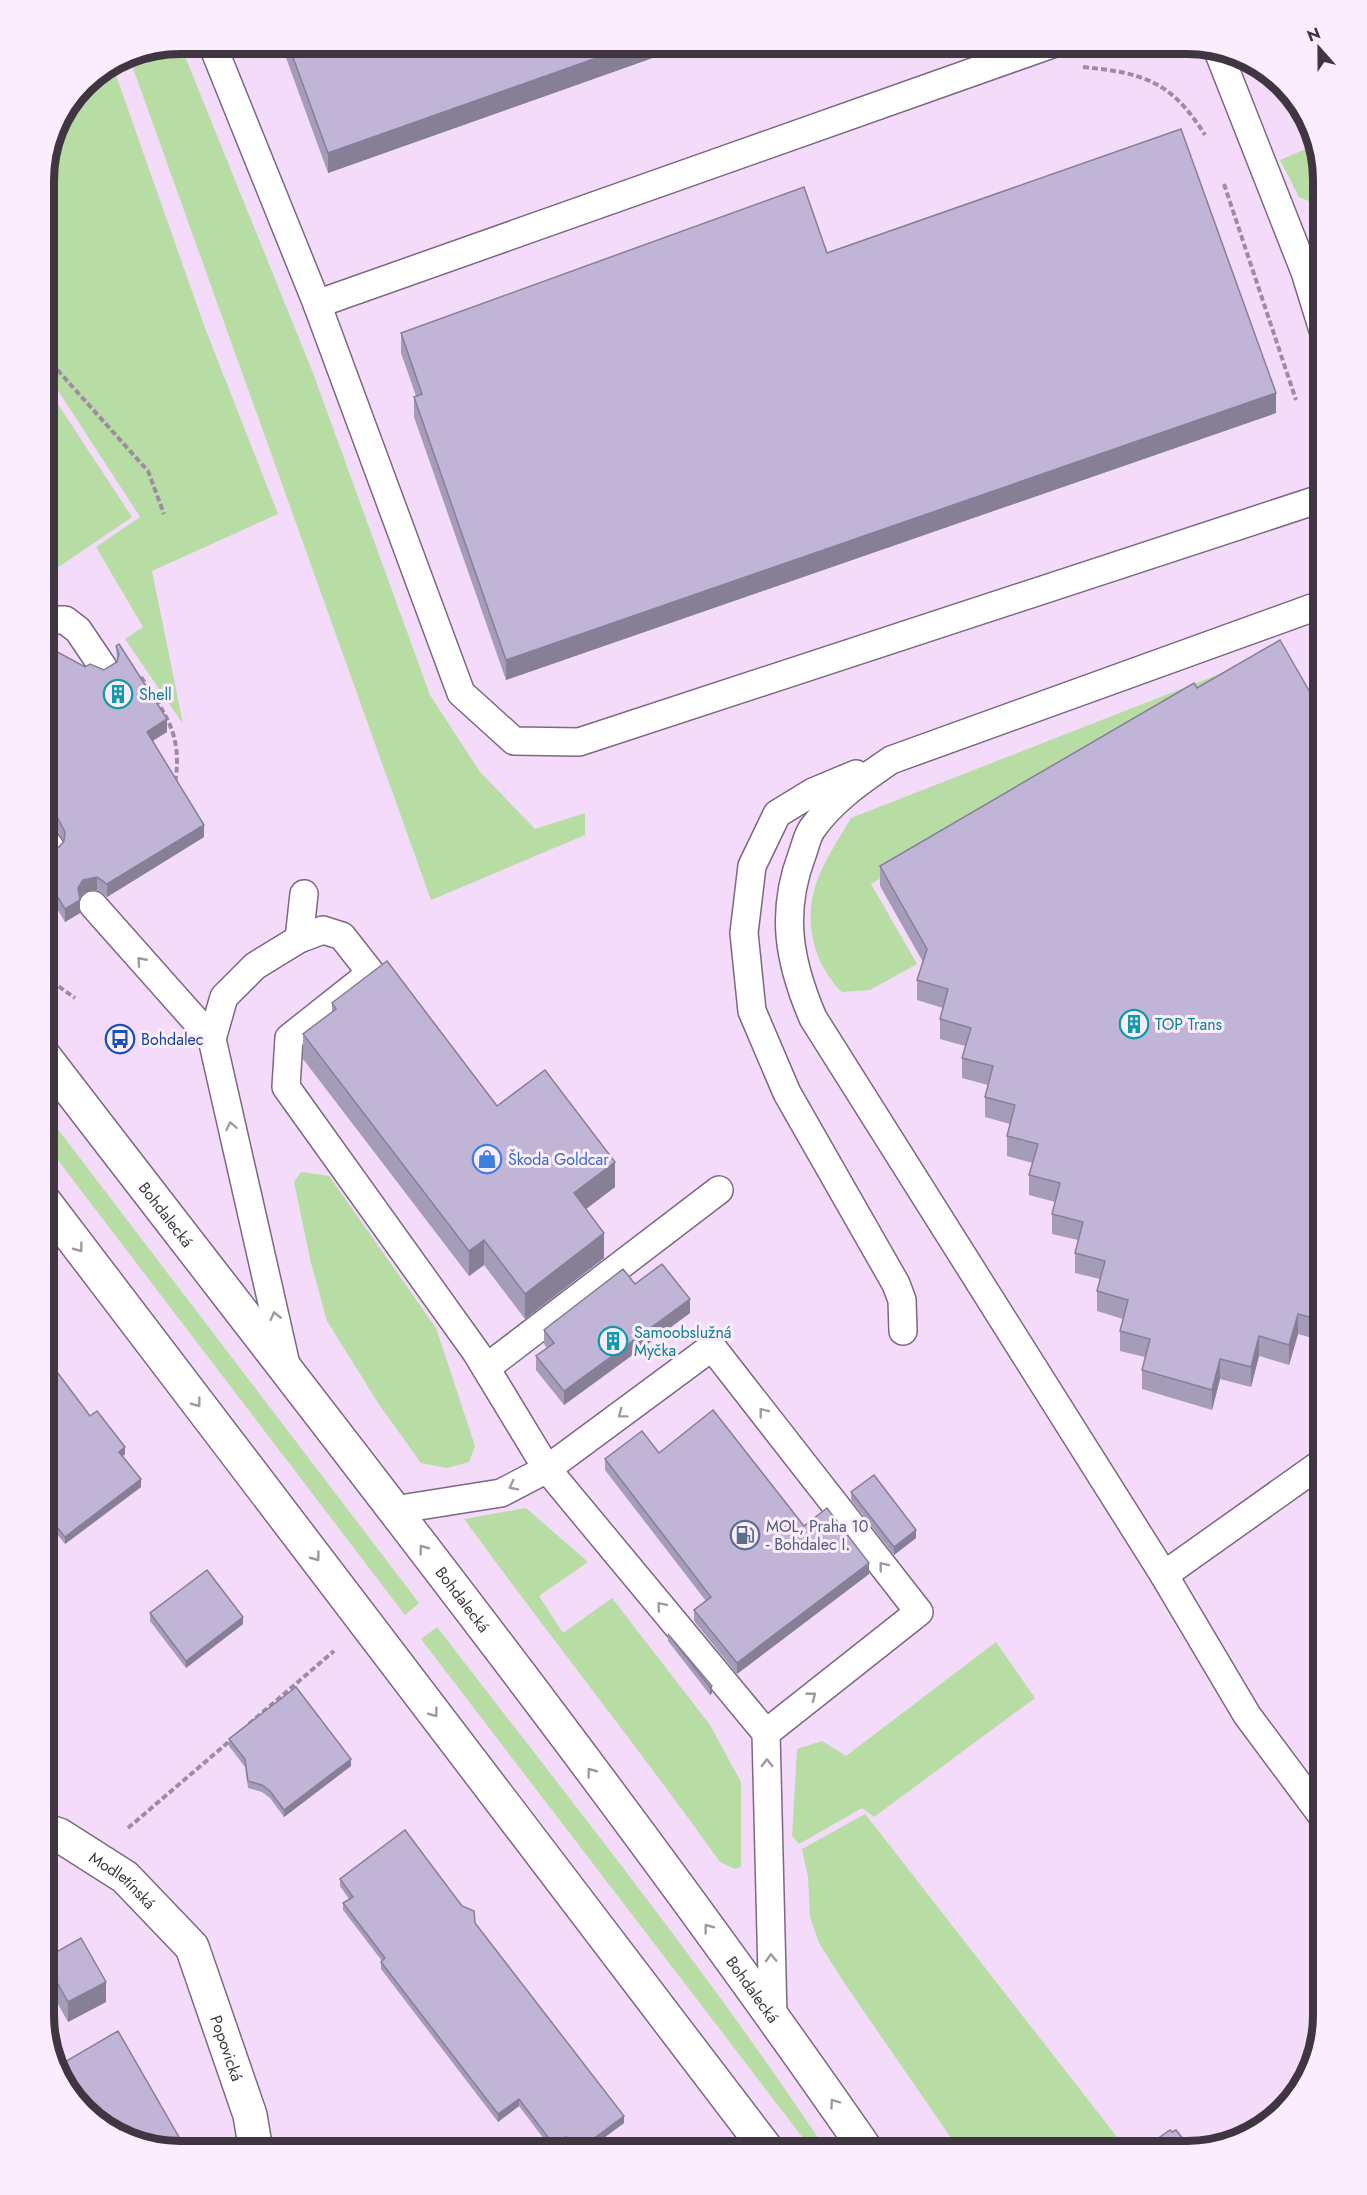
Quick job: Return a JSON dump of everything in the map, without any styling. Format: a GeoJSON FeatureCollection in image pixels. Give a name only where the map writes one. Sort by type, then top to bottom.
{"type":"FeatureCollection","features":[{"type":"Feature","properties":{"kind":"main road","name":"Bohdalecká"},"geometry":{"type":"LineString","coordinates":[[54,1069],[394,1510],[773,2016],[860,2141]]}},
{"type":"Feature","properties":{"kind":"main road"},"geometry":{"type":"LineString","coordinates":[[54,1214],[760,2141]]}},
{"type":"Feature","properties":{"kind":"main road","name":"Modletínská"},"geometry":{"type":"LineString","coordinates":[[54,1841],[94,1858],[125,1877],[192,1947]]}},
{"type":"Feature","properties":{"kind":"main road","name":"Popovická"},"geometry":{"type":"LineString","coordinates":[[192,1947],[250,2115],[254,2141]]}},
{"type":"Feature","properties":{"kind":"lane"},"geometry":{"type":"LineString","coordinates":[[216,54],[317,304],[461,693],[514,741],[579,742],[1313,501]]}},
{"type":"Feature","properties":{"kind":"lane"},"geometry":{"type":"LineString","coordinates":[[317,304],[1024,54]]}},
{"type":"Feature","properties":{"kind":"lane"},"geometry":{"type":"LineString","coordinates":[[1222,59],[1313,266]]}},
{"type":"Feature","properties":{"kind":"lane"},"geometry":{"type":"LineString","coordinates":[[903,1331],[902,1300],[896,1284],[787,1093],[752,1011],[744,933],[752,866],[777,814],[813,792],[891,760],[1313,608]]}},
{"type":"Feature","properties":{"kind":"lane"},"geometry":{"type":"LineString","coordinates":[[54,620],[64,620],[78,630],[104,667]]}},
{"type":"Feature","properties":{"kind":"lane"},"geometry":{"type":"LineString","coordinates":[[891,760],[846,792],[811,830],[791,883],[789,943],[799,985],[813,1018],[1164,1575],[1247,1715],[1313,1804]]}},
{"type":"Feature","properties":{"kind":"lane"},"geometry":{"type":"LineString","coordinates":[[298,939],[304,894]]}},
{"type":"Feature","properties":{"kind":"lane"},"geometry":{"type":"LineString","coordinates":[[93,905],[212,1039]]}},
{"type":"Feature","properties":{"kind":"lane"},"geometry":{"type":"LineString","coordinates":[[288,1373],[212,1039],[224,997],[255,966],[298,939],[323,930],[342,936],[371,973],[290,1038],[286,1087],[486,1368],[547,1469],[766,1733],[773,2016]]}},
{"type":"Feature","properties":{"kind":"lane"},"geometry":{"type":"LineString","coordinates":[[486,1368],[719,1190]]}},
{"type":"Feature","properties":{"kind":"lane"},"geometry":{"type":"LineString","coordinates":[[394,1510],[501,1493],[547,1469],[712,1347],[919,1612],[766,1733]]}},
{"type":"Feature","properties":{"kind":"lane"},"geometry":{"type":"LineString","coordinates":[[1164,1575],[1313,1469]]}},
{"type":"Feature","properties":{"kind":"path"},"geometry":{"type":"LineString","coordinates":[[1078,66],[1119,70],[1148,78],[1180,100],[1209,144]]}},
{"type":"Feature","properties":{"kind":"path"},"geometry":{"type":"LineString","coordinates":[[1221,174],[1296,400]]}},
{"type":"Feature","properties":{"kind":"path"},"geometry":{"type":"LineString","coordinates":[[54,366],[148,471],[164,514]]}},
{"type":"Feature","properties":{"kind":"path"},"geometry":{"type":"LineString","coordinates":[[140,676],[170,721],[180,757],[174,789]]}},
{"type":"Feature","properties":{"kind":"path"},"geometry":{"type":"LineString","coordinates":[[54,983],[75,998]]}},
{"type":"Feature","properties":{"kind":"path"},"geometry":{"type":"LineString","coordinates":[[246,1726],[334,1650]]}},
{"type":"Feature","properties":{"kind":"path"},"geometry":{"type":"LineString","coordinates":[[94,1858],[238,1734]]}},
{"type":"Feature","properties":{"kind":"green space"},"geometry":{"type":"Polygon","coordinates":[[[184,54],[313,373],[430,695],[480,772],[535,829],[585,813],[585,835],[431,900],[132,64],[139,61],[155,56],[184,54]]]}},
{"type":"Feature","properties":{"kind":"green space"},"geometry":{"type":"Polygon","coordinates":[[[115,72],[205,328],[278,514],[152,571],[183,724],[125,639],[143,627],[96,547],[140,517],[54,384],[54,172],[56,155],[67,124],[75,110],[97,85],[115,72]]]}},
{"type":"Feature","properties":{"kind":"green space"},"geometry":{"type":"Polygon","coordinates":[[[1309,148],[1312,163],[1313,203],[1299,197],[1280,160],[1309,148]]]}},
{"type":"Feature","properties":{"kind":"green space"},"geometry":{"type":"Polygon","coordinates":[[[54,398],[132,517],[54,570],[54,398]]]}},
{"type":"Feature","properties":{"kind":"green space"},"geometry":{"type":"Polygon","coordinates":[[[1245,664],[871,884],[917,964],[870,990],[842,992],[832,981],[818,956],[814,942],[811,928],[812,898],[823,867],[851,818],[1245,664]]]}},
{"type":"Feature","properties":{"kind":"green space"},"geometry":{"type":"Polygon","coordinates":[[[54,1124],[419,1603],[405,1615],[54,1155],[54,1124]]]}},
{"type":"Feature","properties":{"kind":"green space"},"geometry":{"type":"Polygon","coordinates":[[[301,1172],[329,1176],[436,1328],[475,1446],[469,1462],[447,1468],[421,1463],[380,1406],[327,1321],[311,1263],[294,1182],[301,1172]]]}},
{"type":"Feature","properties":{"kind":"green space"},"geometry":{"type":"Polygon","coordinates":[[[526,1508],[588,1562],[539,1596],[563,1633],[612,1598],[710,1725],[741,1782],[741,1867],[735,1869],[720,1862],[464,1519],[526,1508]]]}},
{"type":"Feature","properties":{"kind":"green space"},"geometry":{"type":"Polygon","coordinates":[[[437,1627],[686,1951],[820,2141],[805,2141],[421,1639],[437,1627]]]}},
{"type":"Feature","properties":{"kind":"green space"},"geometry":{"type":"Polygon","coordinates":[[[996,1642],[1035,1698],[874,1817],[862,1808],[799,1844],[792,1836],[797,1749],[822,1741],[846,1756],[996,1642]]]}},
{"type":"Feature","properties":{"kind":"green space"},"geometry":{"type":"Polygon","coordinates":[[[865,1814],[1120,2141],[952,2141],[819,1943],[810,1917],[808,1877],[802,1849],[865,1814]]]}},
{"type":"Feature","properties":{"kind":"building"},"geometry":{"type":"Polygon","coordinates":[[[292,54],[608,54],[328,153],[292,54]]]}},
{"type":"Feature","properties":{"kind":"building"},"geometry":{"type":"Polygon","coordinates":[[[1181,129],[1276,393],[506,660],[414,397],[422,394],[401,333],[804,187],[827,253],[1181,129]]]}},
{"type":"Feature","properties":{"kind":"building","name":"TOP Trans"},"geometry":{"type":"Polygon","coordinates":[[[1280,640],[1313,698],[1313,1318],[1298,1314],[1289,1345],[1259,1336],[1251,1367],[1220,1359],[1212,1390],[1142,1370],[1150,1339],[1120,1331],[1128,1300],[1097,1291],[1105,1261],[1075,1253],[1083,1222],[1052,1214],[1060,1183],[1029,1175],[1038,1144],[1007,1136],[1015,1105],[985,1097],[993,1066],[962,1058],[971,1028],[940,1019],[948,989],[917,980],[927,949],[880,866],[1194,683],[1197,688],[1280,640]]]}},
{"type":"Feature","properties":{"kind":"building"},"geometry":{"type":"Polygon","coordinates":[[[119,644],[167,719],[147,732],[204,825],[107,884],[97,877],[83,880],[78,888],[80,900],[65,909],[54,891],[54,848],[59,847],[64,841],[65,832],[54,815],[54,650],[85,667],[90,664],[104,670],[117,662],[119,654],[116,646],[119,644]]]}},
{"type":"Feature","properties":{"kind":"building","name":"Škoda Goldcar"},"geometry":{"type":"Polygon","coordinates":[[[387,961],[497,1106],[545,1070],[615,1162],[574,1193],[604,1233],[525,1294],[484,1240],[469,1251],[303,1034],[336,1009],[332,1003],[387,961]]]}},
{"type":"Feature","properties":{"kind":"building"},"geometry":{"type":"Polygon","coordinates":[[[662,1264],[690,1299],[564,1391],[536,1356],[554,1343],[544,1330],[623,1269],[635,1284],[662,1264]]]}},
{"type":"Feature","properties":{"kind":"building"},"geometry":{"type":"Polygon","coordinates":[[[54,1368],[90,1416],[97,1411],[125,1447],[119,1452],[141,1479],[65,1537],[54,1523],[54,1368]]]}},
{"type":"Feature","properties":{"kind":"building"},"geometry":{"type":"Polygon","coordinates":[[[713,1410],[804,1526],[827,1508],[869,1563],[737,1663],[694,1610],[711,1597],[605,1459],[642,1431],[659,1453],[713,1410]]]}},
{"type":"Feature","properties":{"kind":"building"},"geometry":{"type":"Polygon","coordinates":[[[874,1475],[916,1530],[894,1547],[851,1492],[874,1475]]]}},
{"type":"Feature","properties":{"kind":"building"},"geometry":{"type":"Polygon","coordinates":[[[207,1570],[243,1617],[186,1661],[150,1613],[207,1570]]]}},
{"type":"Feature","properties":{"kind":"building"},"geometry":{"type":"Polygon","coordinates":[[[668,1634],[712,1686],[710,1687],[668,1634]]]}},
{"type":"Feature","properties":{"kind":"building"},"geometry":{"type":"Polygon","coordinates":[[[296,1687],[351,1759],[284,1810],[270,1791],[262,1785],[248,1781],[245,1759],[229,1739],[296,1687]]]}},
{"type":"Feature","properties":{"kind":"building"},"geometry":{"type":"Polygon","coordinates":[[[405,1830],[462,1906],[474,1911],[475,1923],[624,2116],[590,2141],[569,2141],[566,2137],[560,2141],[551,2141],[519,2099],[498,2114],[381,1962],[385,1958],[343,1903],[353,1897],[340,1879],[405,1830]]]}},
{"type":"Feature","properties":{"kind":"building"},"geometry":{"type":"Polygon","coordinates":[[[81,1938],[106,1982],[68,2002],[54,1977],[54,1953],[81,1938]]]}},
{"type":"Feature","properties":{"kind":"building"},"geometry":{"type":"Polygon","coordinates":[[[118,2031],[181,2141],[155,2139],[124,2128],[110,2120],[85,2098],[75,2085],[64,2062],[118,2031]]]}},
{"type":"Feature","properties":{"kind":"building"},"geometry":{"type":"Polygon","coordinates":[[[1170,2130],[1172,2132],[1176,2130],[1185,2141],[1154,2141],[1170,2130]]]}},
{"type":"Feature","properties":{"kind":"place","name":"Shell"},"geometry":{"type":"Point","coordinates":[118,694]}},
{"type":"Feature","properties":{"kind":"place","name":"TOP Trans"},"geometry":{"type":"Point","coordinates":[1134,1024]}},
{"type":"Feature","properties":{"kind":"place","name":"Bohdalec"},"geometry":{"type":"Point","coordinates":[120,1039]}},
{"type":"Feature","properties":{"kind":"place","name":"Škoda Goldcar"},"geometry":{"type":"Point","coordinates":[487,1159]}},
{"type":"Feature","properties":{"kind":"place","name":"Samoobslužná Myčka"},"geometry":{"type":"Point","coordinates":[613,1341]}},
{"type":"Feature","properties":{"kind":"place","name":"MOL, Praha 10 - Bohdalec I."},"geometry":{"type":"Point","coordinates":[745,1535]}}]}
